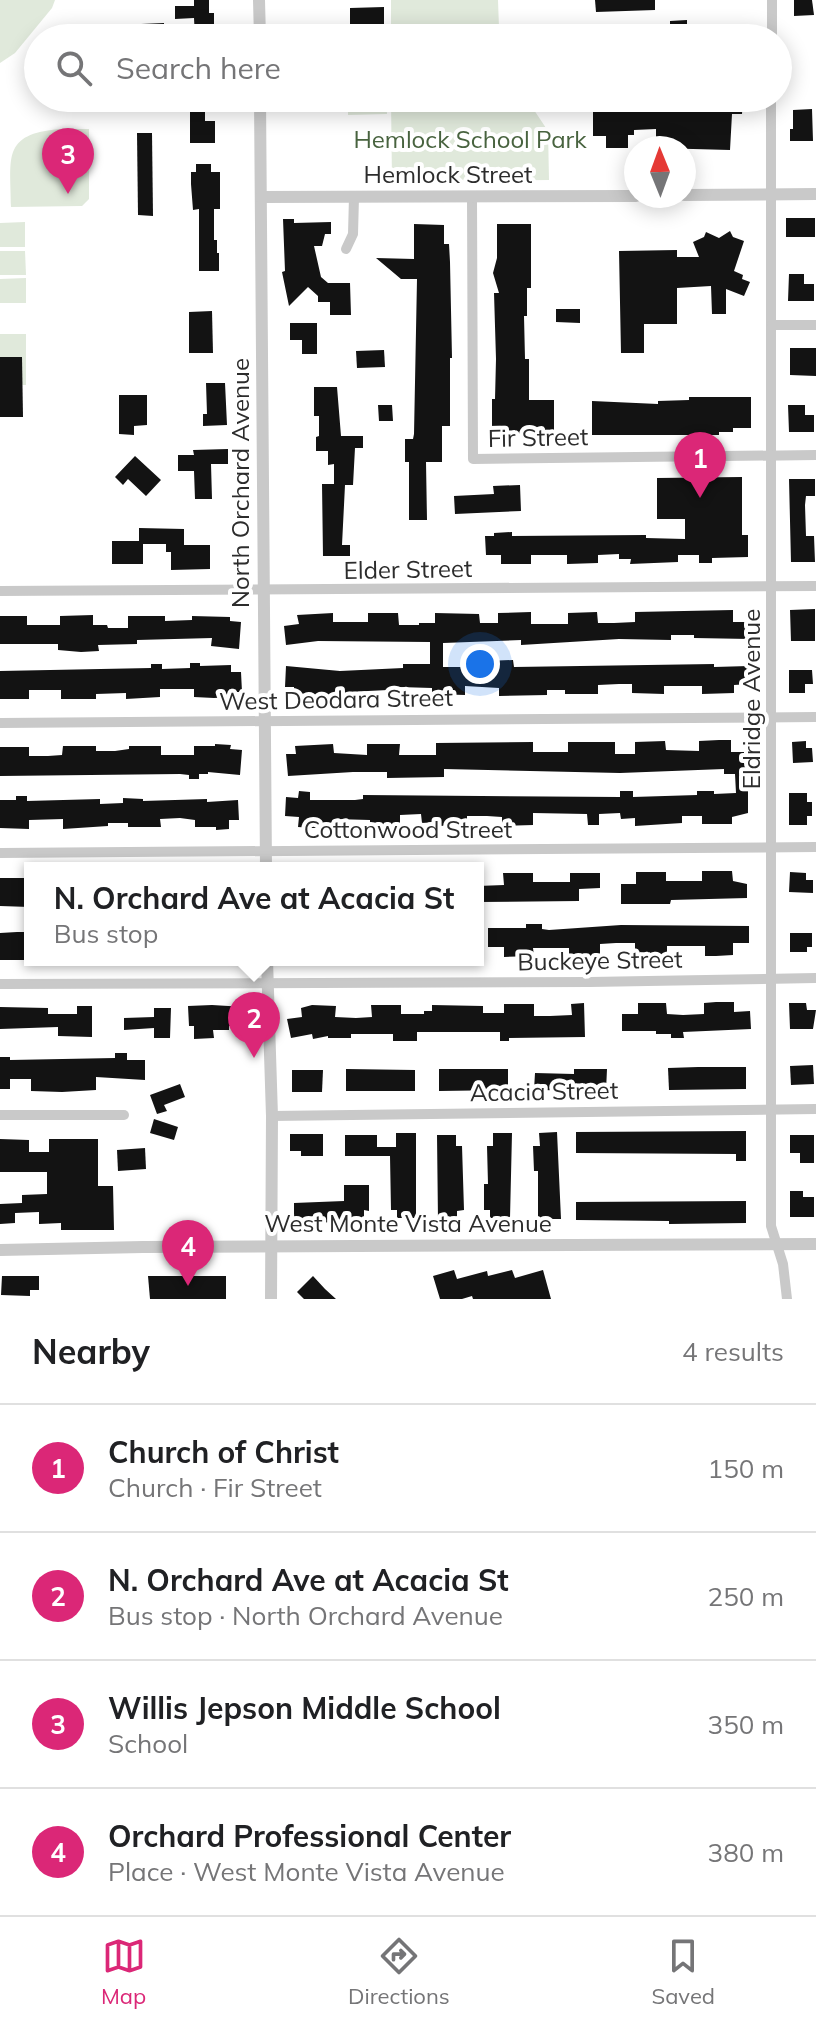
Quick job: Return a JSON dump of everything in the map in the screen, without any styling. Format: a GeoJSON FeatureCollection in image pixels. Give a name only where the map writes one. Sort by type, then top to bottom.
{"type":"FeatureCollection","features":[{"type":"Feature","properties":{"kind":"street"},"geometry":{"type":"LineString","coordinates":[[259,0],[260,24]]}},
{"type":"Feature","properties":{"kind":"street"},"geometry":{"type":"LineString","coordinates":[[772,0],[772,24]]}},
{"type":"Feature","properties":{"kind":"street","name":"North Orchard Avenue"},"geometry":{"type":"LineString","coordinates":[[260,112],[266,862]]}},
{"type":"Feature","properties":{"kind":"street","name":"Eldridge Avenue"},"geometry":{"type":"LineString","coordinates":[[771,112],[771,1226],[783,1264],[787,1299]]}},
{"type":"Feature","properties":{"kind":"street"},"geometry":{"type":"LineString","coordinates":[[696,195],[816,194]]}},
{"type":"Feature","properties":{"kind":"street","name":"Hemlock Street"},"geometry":{"type":"LineString","coordinates":[[261,197],[624,196]]}},
{"type":"Feature","properties":{"kind":"street"},"geometry":{"type":"LineString","coordinates":[[346,249],[353,234],[354,197]]}},
{"type":"Feature","properties":{"kind":"street","name":"Fir Street"},"geometry":{"type":"LineString","coordinates":[[472,197],[473,459],[816,455]]}},
{"type":"Feature","properties":{"kind":"street"},"geometry":{"type":"LineString","coordinates":[[772,325],[816,325]]}},
{"type":"Feature","properties":{"kind":"street","name":"Elder Street"},"geometry":{"type":"LineString","coordinates":[[0,591],[816,586]]}},
{"type":"Feature","properties":{"kind":"street","name":"West Deodara Street"},"geometry":{"type":"LineString","coordinates":[[0,723],[816,717]]}},
{"type":"Feature","properties":{"kind":"street","name":"Cottonwood Street"},"geometry":{"type":"LineString","coordinates":[[0,853],[816,847]]}},
{"type":"Feature","properties":{"kind":"street"},"geometry":{"type":"LineString","coordinates":[[267,966],[272,1116],[271,1299]]}},
{"type":"Feature","properties":{"kind":"street","name":"Buckeye Street"},"geometry":{"type":"LineString","coordinates":[[0,984],[816,978]]}},
{"type":"Feature","properties":{"kind":"street","name":"Acacia Street"},"geometry":{"type":"LineString","coordinates":[[272,1116],[816,1109]]}},
{"type":"Feature","properties":{"kind":"street"},"geometry":{"type":"LineString","coordinates":[[0,1115],[124,1115]]}},
{"type":"Feature","properties":{"kind":"street","name":"West Monte Vista Avenue"},"geometry":{"type":"LineString","coordinates":[[0,1250],[816,1244]]}},
{"type":"Feature","properties":{"kind":"green space"},"geometry":{"type":"Polygon","coordinates":[[[0,0],[55,0],[39,24],[24,24],[24,42],[0,63],[0,0]]]}},
{"type":"Feature","properties":{"kind":"green space"},"geometry":{"type":"Polygon","coordinates":[[[391,0],[498,0],[499,24],[391,24],[391,0]]]}},
{"type":"Feature","properties":{"kind":"green space"},"geometry":{"type":"Polygon","coordinates":[[[348,112],[387,114],[348,115],[348,112]]]}},
{"type":"Feature","properties":{"kind":"green space","name":"Hemlock School Park"},"geometry":{"type":"Polygon","coordinates":[[[391,112],[535,112],[548,131],[549,180],[392,182],[391,112]]]}},
{"type":"Feature","properties":{"kind":"green space"},"geometry":{"type":"Polygon","coordinates":[[[60,129],[89,129],[89,199],[82,206],[11,207],[13,152],[27,136],[60,129]]]}},
{"type":"Feature","properties":{"kind":"green space"},"geometry":{"type":"Polygon","coordinates":[[[25,222],[25,247],[0,247],[0,223],[25,222]]]}},
{"type":"Feature","properties":{"kind":"green space"},"geometry":{"type":"Polygon","coordinates":[[[0,251],[25,251],[26,275],[0,275],[0,251]]]}},
{"type":"Feature","properties":{"kind":"green space"},"geometry":{"type":"Polygon","coordinates":[[[26,278],[26,303],[0,303],[0,279],[26,278]]]}},
{"type":"Feature","properties":{"kind":"green space"},"geometry":{"type":"Polygon","coordinates":[[[0,334],[26,334],[26,385],[0,385],[0,334]]]}},
{"type":"Feature","properties":{"kind":"building"},"geometry":{"type":"Polygon","coordinates":[[[194,0],[209,0],[209,13],[214,13],[214,24],[194,24],[194,18],[175,19],[175,6],[194,6],[194,0]]]}},
{"type":"Feature","properties":{"kind":"building"},"geometry":{"type":"Polygon","coordinates":[[[595,0],[655,0],[655,10],[596,12],[595,0]]]}},
{"type":"Feature","properties":{"kind":"building"},"geometry":{"type":"Polygon","coordinates":[[[794,0],[812,0],[814,15],[794,16],[794,0]]]}},
{"type":"Feature","properties":{"kind":"building"},"geometry":{"type":"Polygon","coordinates":[[[384,7],[384,24],[350,24],[350,8],[384,7]]]}},
{"type":"Feature","properties":{"kind":"building"},"geometry":{"type":"Polygon","coordinates":[[[687,20],[687,24],[670,24],[670,21],[687,20]]]}},
{"type":"Feature","properties":{"kind":"building"},"geometry":{"type":"Polygon","coordinates":[[[812,109],[813,141],[790,141],[793,110],[812,109]]]}},
{"type":"Feature","properties":{"kind":"building"},"geometry":{"type":"Polygon","coordinates":[[[190,112],[205,112],[205,121],[215,121],[215,143],[190,143],[190,112]]]}},
{"type":"Feature","properties":{"kind":"building"},"geometry":{"type":"Polygon","coordinates":[[[593,112],[742,112],[732,114],[730,150],[696,149],[696,136],[656,136],[656,129],[634,130],[634,135],[624,136],[624,148],[606,148],[606,136],[593,136],[593,112]]]}},
{"type":"Feature","properties":{"kind":"building"},"geometry":{"type":"Polygon","coordinates":[[[137,133],[152,133],[153,216],[138,215],[137,133]]]}},
{"type":"Feature","properties":{"kind":"building"},"geometry":{"type":"Polygon","coordinates":[[[196,164],[211,164],[211,172],[220,172],[220,209],[214,209],[214,240],[217,240],[219,271],[199,271],[199,209],[193,210],[191,184],[191,172],[196,172],[196,164]]]}},
{"type":"Feature","properties":{"kind":"building"},"geometry":{"type":"Polygon","coordinates":[[[786,218],[815,218],[815,237],[786,237],[786,218]]]}},
{"type":"Feature","properties":{"kind":"building"},"geometry":{"type":"Polygon","coordinates":[[[283,219],[294,219],[294,223],[331,222],[331,234],[325,234],[322,246],[314,246],[321,277],[328,283],[350,283],[351,315],[330,315],[330,302],[318,302],[318,296],[308,287],[289,306],[282,272],[285,271],[283,219]]]}},
{"type":"Feature","properties":{"kind":"building"},"geometry":{"type":"Polygon","coordinates":[[[414,224],[444,225],[444,244],[449,244],[450,262],[450,426],[442,426],[442,462],[426,462],[427,520],[409,520],[409,462],[405,462],[405,439],[413,439],[414,434],[417,279],[401,279],[376,258],[414,259],[414,224]]]}},
{"type":"Feature","properties":{"kind":"building"},"geometry":{"type":"Polygon","coordinates":[[[497,224],[531,224],[531,288],[527,288],[527,316],[524,316],[525,359],[529,359],[529,400],[554,400],[554,431],[548,431],[548,434],[492,433],[496,359],[494,293],[499,293],[493,273],[497,258],[497,224]]]}},
{"type":"Feature","properties":{"kind":"building"},"geometry":{"type":"Polygon","coordinates":[[[730,231],[733,237],[744,241],[734,271],[750,282],[744,296],[726,289],[726,314],[712,314],[711,286],[677,288],[677,324],[644,324],[644,353],[621,353],[619,251],[677,250],[677,257],[699,257],[693,242],[704,237],[706,232],[719,238],[730,231]]]}},
{"type":"Feature","properties":{"kind":"building"},"geometry":{"type":"Polygon","coordinates":[[[789,274],[804,274],[804,284],[814,284],[814,301],[788,301],[789,274]]]}},
{"type":"Feature","properties":{"kind":"building"},"geometry":{"type":"Polygon","coordinates":[[[556,309],[580,309],[580,323],[556,322],[556,309]]]}},
{"type":"Feature","properties":{"kind":"building"},"geometry":{"type":"Polygon","coordinates":[[[212,311],[213,353],[189,353],[189,312],[212,311]]]}},
{"type":"Feature","properties":{"kind":"building"},"geometry":{"type":"Polygon","coordinates":[[[290,323],[317,323],[317,354],[302,354],[302,340],[290,340],[290,323]]]}},
{"type":"Feature","properties":{"kind":"building"},"geometry":{"type":"Polygon","coordinates":[[[790,348],[816,348],[816,376],[790,375],[790,348]]]}},
{"type":"Feature","properties":{"kind":"building"},"geometry":{"type":"Polygon","coordinates":[[[384,350],[385,367],[357,368],[356,351],[384,350]]]}},
{"type":"Feature","properties":{"kind":"building"},"geometry":{"type":"Polygon","coordinates":[[[0,357],[22,357],[23,417],[0,417],[0,357]]]}},
{"type":"Feature","properties":{"kind":"building"},"geometry":{"type":"Polygon","coordinates":[[[206,383],[225,383],[227,425],[203,426],[203,414],[207,414],[206,383]]]}},
{"type":"Feature","properties":{"kind":"building"},"geometry":{"type":"Polygon","coordinates":[[[314,387],[337,387],[341,436],[363,436],[363,448],[355,448],[353,485],[345,485],[342,545],[350,545],[350,556],[323,556],[322,484],[334,484],[334,464],[328,465],[328,451],[316,451],[319,416],[314,416],[314,387]]]}},
{"type":"Feature","properties":{"kind":"building"},"geometry":{"type":"Polygon","coordinates":[[[119,395],[147,395],[147,425],[134,426],[134,435],[119,434],[119,395]]]}},
{"type":"Feature","properties":{"kind":"building"},"geometry":{"type":"Polygon","coordinates":[[[689,397],[751,397],[751,428],[733,428],[733,432],[719,432],[719,435],[592,435],[592,401],[658,404],[658,401],[689,400],[689,397]]]}},
{"type":"Feature","properties":{"kind":"building"},"geometry":{"type":"Polygon","coordinates":[[[378,405],[392,405],[393,421],[379,421],[378,405]]]}},
{"type":"Feature","properties":{"kind":"building"},"geometry":{"type":"Polygon","coordinates":[[[788,405],[805,405],[805,415],[814,415],[814,432],[789,432],[788,405]]]}},
{"type":"Feature","properties":{"kind":"building"},"geometry":{"type":"Polygon","coordinates":[[[228,449],[228,464],[211,464],[212,499],[195,499],[194,471],[178,471],[178,455],[194,455],[193,450],[228,449]]]}},
{"type":"Feature","properties":{"kind":"building"},"geometry":{"type":"Polygon","coordinates":[[[135,456],[161,480],[146,496],[128,479],[123,485],[115,477],[135,456]]]}},
{"type":"Feature","properties":{"kind":"building"},"geometry":{"type":"Polygon","coordinates":[[[742,477],[742,535],[748,535],[748,557],[712,558],[712,563],[699,563],[699,555],[678,555],[678,562],[630,564],[631,559],[619,559],[619,554],[598,555],[598,563],[567,564],[567,555],[531,555],[531,564],[501,564],[501,555],[486,555],[485,536],[494,536],[494,533],[512,532],[512,536],[646,535],[646,538],[685,539],[685,519],[657,519],[657,478],[742,477]]]}},
{"type":"Feature","properties":{"kind":"building"},"geometry":{"type":"Polygon","coordinates":[[[789,479],[815,479],[815,496],[806,496],[805,505],[806,536],[814,536],[815,562],[791,562],[789,479]]]}},
{"type":"Feature","properties":{"kind":"building"},"geometry":{"type":"Polygon","coordinates":[[[520,485],[521,511],[455,514],[454,496],[494,494],[493,486],[520,485]]]}},
{"type":"Feature","properties":{"kind":"building"},"geometry":{"type":"Polygon","coordinates":[[[139,528],[184,529],[184,545],[210,545],[210,569],[171,570],[171,552],[166,552],[166,544],[143,544],[143,564],[112,564],[112,541],[139,541],[139,528]]]}},
{"type":"Feature","properties":{"kind":"building"},"geometry":{"type":"Polygon","coordinates":[[[815,609],[815,641],[791,641],[790,610],[815,609]]]}},
{"type":"Feature","properties":{"kind":"building"},"geometry":{"type":"Polygon","coordinates":[[[733,610],[733,622],[750,622],[750,639],[671,635],[671,640],[619,639],[521,645],[521,640],[443,643],[443,667],[486,667],[486,661],[513,660],[514,667],[749,666],[750,684],[734,685],[734,693],[702,694],[702,686],[664,686],[664,694],[632,693],[632,684],[619,684],[598,685],[598,694],[565,694],[565,690],[547,690],[547,695],[499,696],[499,688],[465,686],[465,695],[432,694],[432,688],[399,687],[399,695],[388,695],[388,690],[314,697],[294,696],[294,687],[285,687],[286,666],[340,671],[430,664],[430,642],[318,641],[286,645],[284,626],[299,624],[297,615],[333,613],[333,622],[368,622],[368,613],[398,613],[399,625],[419,625],[435,623],[435,613],[479,614],[480,623],[498,623],[498,613],[531,612],[531,624],[568,624],[568,613],[597,612],[598,623],[614,623],[635,622],[635,612],[733,610]]]}},
{"type":"Feature","properties":{"kind":"building"},"geometry":{"type":"Polygon","coordinates":[[[93,615],[93,625],[107,625],[108,628],[128,628],[128,616],[165,616],[165,621],[192,620],[192,616],[230,617],[230,621],[241,622],[239,649],[211,646],[212,638],[137,640],[137,644],[98,645],[99,651],[81,652],[58,650],[58,644],[0,644],[0,616],[27,616],[27,625],[60,625],[60,616],[93,615]]]}},
{"type":"Feature","properties":{"kind":"building"},"geometry":{"type":"Polygon","coordinates":[[[190,663],[200,663],[200,666],[231,665],[231,672],[241,672],[242,692],[231,692],[231,697],[214,698],[194,697],[194,689],[160,689],[160,697],[126,699],[126,693],[96,694],[96,699],[61,699],[61,690],[29,690],[29,699],[0,699],[0,671],[151,668],[151,664],[162,664],[162,669],[190,668],[190,663]]]}},
{"type":"Feature","properties":{"kind":"building"},"geometry":{"type":"Polygon","coordinates":[[[789,670],[812,670],[813,684],[805,684],[805,693],[789,693],[789,670]]]}},
{"type":"Feature","properties":{"kind":"building"},"geometry":{"type":"Polygon","coordinates":[[[731,740],[731,752],[748,752],[748,813],[732,817],[732,824],[702,824],[702,816],[682,816],[682,823],[635,826],[635,818],[621,819],[620,813],[599,814],[599,825],[588,825],[587,814],[533,813],[533,825],[502,826],[502,817],[467,816],[467,825],[437,826],[437,822],[422,823],[421,814],[400,815],[400,826],[370,827],[370,820],[334,819],[334,828],[312,828],[298,827],[299,817],[285,816],[286,797],[298,798],[299,791],[310,792],[310,800],[355,800],[363,799],[363,795],[620,797],[620,791],[633,791],[633,797],[697,795],[697,791],[736,793],[735,774],[724,774],[724,769],[620,773],[444,769],[444,777],[387,778],[387,772],[288,776],[286,754],[296,754],[295,746],[333,744],[334,753],[367,755],[367,744],[400,744],[399,755],[436,755],[436,743],[533,742],[533,752],[568,752],[568,742],[615,742],[615,754],[635,754],[635,742],[665,741],[666,750],[699,751],[699,741],[731,740]]]}},
{"type":"Feature","properties":{"kind":"building"},"geometry":{"type":"Polygon","coordinates":[[[806,741],[806,748],[812,748],[813,762],[793,763],[792,742],[806,741]]]}},
{"type":"Feature","properties":{"kind":"building"},"geometry":{"type":"Polygon","coordinates":[[[231,745],[230,749],[242,750],[240,775],[208,772],[199,774],[199,779],[189,779],[189,775],[180,774],[0,776],[0,747],[29,747],[29,756],[62,755],[63,746],[96,746],[96,751],[115,751],[129,749],[129,746],[161,746],[161,755],[194,755],[194,746],[231,745]]]}},
{"type":"Feature","properties":{"kind":"building"},"geometry":{"type":"Polygon","coordinates":[[[789,793],[807,793],[807,802],[812,802],[812,816],[807,816],[807,825],[789,825],[789,793]]]}},
{"type":"Feature","properties":{"kind":"building"},"geometry":{"type":"Polygon","coordinates":[[[16,796],[27,796],[27,801],[100,799],[100,804],[123,803],[123,798],[143,801],[238,800],[239,820],[229,820],[229,829],[216,830],[216,827],[195,827],[195,820],[180,818],[160,819],[161,827],[128,827],[128,823],[108,823],[108,826],[63,829],[63,819],[29,820],[29,829],[0,828],[0,800],[16,800],[16,796]]]}},
{"type":"Feature","properties":{"kind":"building"},"geometry":{"type":"Polygon","coordinates":[[[702,871],[732,871],[733,881],[747,884],[747,898],[621,904],[621,884],[636,884],[636,872],[666,872],[666,881],[702,881],[702,871]]]}},
{"type":"Feature","properties":{"kind":"building"},"geometry":{"type":"Polygon","coordinates":[[[790,872],[806,873],[806,880],[813,880],[813,893],[789,892],[790,872]]]}},
{"type":"Feature","properties":{"kind":"building"},"geometry":{"type":"Polygon","coordinates":[[[503,873],[533,873],[533,882],[570,882],[570,873],[600,873],[600,888],[579,889],[579,901],[484,902],[484,886],[504,885],[503,873]]]}},
{"type":"Feature","properties":{"kind":"building"},"geometry":{"type":"Polygon","coordinates":[[[0,878],[24,878],[24,907],[0,906],[0,878]]]}},
{"type":"Feature","properties":{"kind":"building"},"geometry":{"type":"Polygon","coordinates":[[[526,924],[542,924],[542,929],[549,930],[621,925],[749,926],[749,943],[733,943],[733,955],[716,956],[705,956],[705,946],[667,946],[667,956],[635,956],[635,943],[600,944],[600,956],[569,957],[569,948],[533,948],[534,956],[504,957],[504,947],[488,947],[488,928],[526,928],[526,924]]]}},
{"type":"Feature","properties":{"kind":"building"},"geometry":{"type":"Polygon","coordinates":[[[24,932],[24,960],[0,960],[0,933],[24,932]]]}},
{"type":"Feature","properties":{"kind":"building"},"geometry":{"type":"Polygon","coordinates":[[[790,933],[812,933],[812,947],[807,947],[807,952],[790,952],[790,933]]]}},
{"type":"Feature","properties":{"kind":"building"},"geometry":{"type":"Polygon","coordinates":[[[734,1002],[734,1012],[750,1011],[751,1029],[683,1032],[684,1038],[671,1038],[671,1034],[656,1034],[656,1031],[622,1031],[622,1014],[638,1014],[638,1003],[666,1003],[667,1014],[683,1015],[704,1014],[704,1003],[734,1002]]]}},
{"type":"Feature","properties":{"kind":"building"},"geometry":{"type":"Polygon","coordinates":[[[584,1003],[585,1037],[509,1038],[509,1041],[500,1041],[500,1032],[417,1032],[417,1041],[393,1041],[393,1034],[351,1034],[351,1038],[328,1036],[313,1039],[312,1034],[291,1038],[287,1019],[302,1017],[301,1008],[312,1005],[336,1006],[335,1017],[356,1018],[372,1017],[371,1005],[401,1005],[401,1014],[424,1014],[424,1011],[432,1011],[432,1005],[483,1006],[483,1013],[504,1013],[504,1004],[534,1004],[534,1016],[550,1016],[572,1015],[571,1004],[584,1003]]]}},
{"type":"Feature","properties":{"kind":"building"},"geometry":{"type":"Polygon","coordinates":[[[789,1003],[806,1003],[807,1010],[816,1010],[813,1029],[790,1029],[789,1003]]]}},
{"type":"Feature","properties":{"kind":"building"},"geometry":{"type":"Polygon","coordinates":[[[77,1006],[92,1006],[92,1037],[58,1036],[58,1027],[0,1029],[0,1007],[48,1008],[48,1014],[77,1014],[77,1006]]]}},
{"type":"Feature","properties":{"kind":"building"},"geometry":{"type":"Polygon","coordinates":[[[188,1006],[245,1007],[245,1026],[213,1030],[214,1038],[194,1039],[194,1026],[189,1026],[188,1006]]]}},
{"type":"Feature","properties":{"kind":"building"},"geometry":{"type":"Polygon","coordinates":[[[154,1008],[171,1008],[170,1038],[154,1038],[154,1028],[124,1030],[124,1018],[154,1017],[154,1008]]]}},
{"type":"Feature","properties":{"kind":"building"},"geometry":{"type":"Polygon","coordinates":[[[115,1053],[127,1053],[127,1060],[145,1060],[145,1080],[96,1077],[96,1090],[62,1092],[31,1091],[31,1079],[10,1079],[10,1089],[0,1089],[0,1057],[10,1057],[10,1060],[115,1058],[115,1053]]]}},
{"type":"Feature","properties":{"kind":"building"},"geometry":{"type":"Polygon","coordinates":[[[813,1065],[814,1084],[791,1085],[790,1066],[813,1065]]]}},
{"type":"Feature","properties":{"kind":"building"},"geometry":{"type":"Polygon","coordinates":[[[746,1067],[746,1089],[669,1090],[668,1068],[746,1067]]]}},
{"type":"Feature","properties":{"kind":"building"},"geometry":{"type":"Polygon","coordinates":[[[346,1069],[415,1070],[415,1091],[346,1091],[346,1069]]]}},
{"type":"Feature","properties":{"kind":"building"},"geometry":{"type":"Polygon","coordinates":[[[439,1069],[508,1069],[508,1090],[439,1091],[439,1069]]]}},
{"type":"Feature","properties":{"kind":"building"},"geometry":{"type":"Polygon","coordinates":[[[574,1069],[607,1069],[606,1091],[534,1090],[535,1073],[574,1074],[574,1069]]]}},
{"type":"Feature","properties":{"kind":"building"},"geometry":{"type":"Polygon","coordinates":[[[292,1070],[323,1070],[322,1092],[292,1092],[292,1070]]]}},
{"type":"Feature","properties":{"kind":"building"},"geometry":{"type":"Polygon","coordinates":[[[180,1084],[185,1097],[164,1105],[167,1111],[157,1114],[150,1095],[180,1084]]]}},
{"type":"Feature","properties":{"kind":"building"},"geometry":{"type":"Polygon","coordinates":[[[154,1119],[178,1127],[174,1140],[150,1133],[154,1119]]]}},
{"type":"Feature","properties":{"kind":"building"},"geometry":{"type":"Polygon","coordinates":[[[746,1131],[746,1161],[736,1161],[736,1154],[576,1153],[576,1132],[746,1131]]]}},
{"type":"Feature","properties":{"kind":"building"},"geometry":{"type":"Polygon","coordinates":[[[557,1132],[561,1219],[538,1219],[538,1171],[534,1171],[533,1146],[540,1146],[539,1133],[557,1132]]]}},
{"type":"Feature","properties":{"kind":"building"},"geometry":{"type":"Polygon","coordinates":[[[396,1133],[416,1133],[416,1218],[397,1218],[397,1210],[391,1210],[390,1156],[345,1156],[345,1135],[377,1135],[377,1147],[396,1147],[396,1133]]]}},
{"type":"Feature","properties":{"kind":"building"},"geometry":{"type":"Polygon","coordinates":[[[493,1133],[512,1133],[510,1218],[490,1218],[490,1210],[484,1210],[484,1184],[488,1184],[487,1146],[493,1146],[493,1133]]]}},
{"type":"Feature","properties":{"kind":"building"},"geometry":{"type":"Polygon","coordinates":[[[290,1134],[323,1134],[323,1156],[301,1156],[301,1151],[290,1151],[290,1134]]]}},
{"type":"Feature","properties":{"kind":"building"},"geometry":{"type":"Polygon","coordinates":[[[437,1135],[456,1135],[456,1146],[462,1146],[464,1210],[457,1211],[457,1220],[438,1221],[437,1135]]]}},
{"type":"Feature","properties":{"kind":"building"},"geometry":{"type":"Polygon","coordinates":[[[790,1135],[814,1135],[814,1163],[800,1163],[800,1153],[790,1153],[790,1135]]]}},
{"type":"Feature","properties":{"kind":"building"},"geometry":{"type":"Polygon","coordinates":[[[0,1139],[29,1140],[29,1152],[49,1152],[49,1139],[98,1139],[98,1186],[113,1186],[114,1230],[61,1230],[61,1223],[39,1224],[39,1212],[15,1213],[15,1223],[0,1224],[0,1204],[22,1203],[22,1195],[47,1194],[47,1172],[0,1172],[0,1139]]]}},
{"type":"Feature","properties":{"kind":"building"},"geometry":{"type":"Polygon","coordinates":[[[145,1148],[146,1169],[118,1171],[117,1150],[145,1148]]]}},
{"type":"Feature","properties":{"kind":"building"},"geometry":{"type":"Polygon","coordinates":[[[344,1185],[369,1185],[369,1211],[364,1210],[364,1224],[294,1223],[294,1203],[344,1201],[344,1185]]]}},
{"type":"Feature","properties":{"kind":"building"},"geometry":{"type":"Polygon","coordinates":[[[790,1191],[803,1191],[803,1197],[814,1197],[814,1217],[790,1217],[790,1191]]]}},
{"type":"Feature","properties":{"kind":"building"},"geometry":{"type":"Polygon","coordinates":[[[746,1201],[746,1223],[576,1220],[576,1202],[746,1201]]]}},
{"type":"Feature","properties":{"kind":"building"},"geometry":{"type":"Polygon","coordinates":[[[454,1270],[457,1279],[487,1271],[488,1276],[512,1270],[515,1278],[543,1270],[551,1299],[473,1299],[472,1296],[440,1299],[433,1276],[454,1270]]]}},
{"type":"Feature","properties":{"kind":"building"},"geometry":{"type":"Polygon","coordinates":[[[2,1276],[39,1276],[39,1290],[30,1290],[30,1296],[1,1295],[2,1276]]]}},
{"type":"Feature","properties":{"kind":"building"},"geometry":{"type":"Polygon","coordinates":[[[148,1276],[226,1276],[226,1299],[150,1299],[148,1276]]]}},
{"type":"Feature","properties":{"kind":"building"},"geometry":{"type":"Polygon","coordinates":[[[313,1276],[336,1299],[304,1299],[297,1292],[313,1276]]]}},
{"type":"Feature","properties":{"kind":"place","name":"Willis Jepson Middle School"},"geometry":{"type":"Point","coordinates":[68,194]}},
{"type":"Feature","properties":{"kind":"place","name":"Church of Christ"},"geometry":{"type":"Point","coordinates":[700,498]}},
{"type":"Feature","properties":{"kind":"place","name":"N. Orchard Ave at Acacia St"},"geometry":{"type":"Point","coordinates":[254,1058]}},
{"type":"Feature","properties":{"kind":"place","name":"Orchard Professional Center"},"geometry":{"type":"Point","coordinates":[188,1286]}}]}
